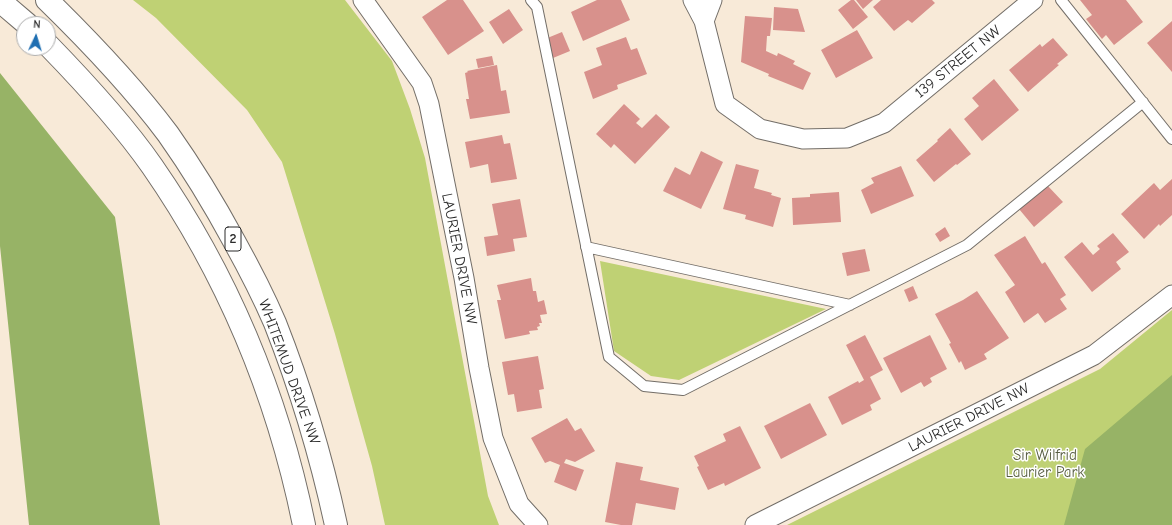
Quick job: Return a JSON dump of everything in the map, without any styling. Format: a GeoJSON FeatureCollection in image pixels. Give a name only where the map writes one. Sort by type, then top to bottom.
{"type":"FeatureCollection","features":[{"type":"Feature","properties":{"kind":"highway","name":"WHITEMUD DRIVE NW"},"geometry":{"type":"LineString","coordinates":[[47,0],[95,48],[147,107],[168,135],[205,191],[229,232],[252,274],[274,322],[293,372],[325,474],[336,525]]}},
{"type":"Feature","properties":{"kind":"highway"},"geometry":{"type":"LineString","coordinates":[[0,1],[18,16]]}},
{"type":"Feature","properties":{"kind":"highway","name":"WHITEMUD DRIVE NW"},"geometry":{"type":"LineString","coordinates":[[56,53],[84,82],[114,117],[152,166],[181,211],[211,264],[233,306],[270,399],[286,447],[298,491],[304,525]]}},
{"type":"Feature","properties":{"kind":"street","name":"LAURIER DRIVE NW"},"geometry":{"type":"LineString","coordinates":[[363,0],[422,83],[429,104],[464,278],[479,368],[493,438],[519,504],[538,525]]}},
{"type":"Feature","properties":{"kind":"street","name":"139 STREET NW"},"geometry":{"type":"LineString","coordinates":[[693,0],[704,21],[725,104],[760,129],[803,139],[847,138],[884,123],[1033,0]]}},
{"type":"Feature","properties":{"kind":"street"},"geometry":{"type":"LineString","coordinates":[[704,21],[712,0]]}},
{"type":"Feature","properties":{"kind":"street","name":"LAURIER DRIVE NW"},"geometry":{"type":"LineString","coordinates":[[755,525],[1094,355],[1172,295]]}},
{"type":"Feature","properties":{"kind":"lane"},"geometry":{"type":"LineString","coordinates":[[531,0],[537,7],[609,357],[644,386],[683,390],[967,245],[1143,102]]}},
{"type":"Feature","properties":{"kind":"lane"},"geometry":{"type":"LineString","coordinates":[[1061,0],[1172,139]]}},
{"type":"Feature","properties":{"kind":"lane"},"geometry":{"type":"LineString","coordinates":[[586,247],[850,305]]}},
{"type":"Feature","properties":{"kind":"green space"},"geometry":{"type":"Polygon","coordinates":[[[133,0],[345,0],[392,61],[410,109],[425,158],[488,496],[499,525],[385,525],[372,466],[335,334],[282,162],[247,110],[156,18],[133,0]]]}},
{"type":"Feature","properties":{"kind":"green space"},"geometry":{"type":"Polygon","coordinates":[[[0,73],[115,217],[160,525],[29,525],[0,246],[0,73]]]}},
{"type":"Feature","properties":{"kind":"green space"},"geometry":{"type":"Polygon","coordinates":[[[600,261],[826,309],[679,380],[651,376],[614,351],[600,261]]]}},
{"type":"Feature","properties":{"kind":"green space","name":"Sir Wilfrid Laurier Park"},"geometry":{"type":"Polygon","coordinates":[[[1172,310],[1172,525],[787,525],[1100,369],[1172,310]]]}},
{"type":"Feature","properties":{"kind":"green space"},"geometry":{"type":"Polygon","coordinates":[[[1172,375],[1172,525],[1064,525],[1085,449],[1172,375]]]}},
{"type":"Feature","properties":{"kind":"building"},"geometry":{"type":"Polygon","coordinates":[[[447,0],[463,0],[484,31],[448,55],[422,17],[447,0]]]}},
{"type":"Feature","properties":{"kind":"building"},"geometry":{"type":"Polygon","coordinates":[[[597,0],[621,0],[630,20],[583,41],[571,12],[597,0]]]}},
{"type":"Feature","properties":{"kind":"building"},"geometry":{"type":"Polygon","coordinates":[[[851,0],[854,0],[868,17],[853,29],[838,10],[851,0]]]}},
{"type":"Feature","properties":{"kind":"building"},"geometry":{"type":"Polygon","coordinates":[[[856,0],[873,0],[863,9],[856,0]]]}},
{"type":"Feature","properties":{"kind":"building"},"geometry":{"type":"Polygon","coordinates":[[[881,0],[932,0],[935,3],[912,23],[908,20],[894,31],[873,7],[881,0]]]}},
{"type":"Feature","properties":{"kind":"building"},"geometry":{"type":"Polygon","coordinates":[[[1080,0],[1126,0],[1143,22],[1114,45],[1106,35],[1102,39],[1086,19],[1092,15],[1080,0]]]}},
{"type":"Feature","properties":{"kind":"building"},"geometry":{"type":"Polygon","coordinates":[[[774,7],[798,9],[805,32],[773,30],[774,7]]]}},
{"type":"Feature","properties":{"kind":"building"},"geometry":{"type":"Polygon","coordinates":[[[509,9],[523,30],[503,44],[489,22],[509,9]]]}},
{"type":"Feature","properties":{"kind":"building"},"geometry":{"type":"Polygon","coordinates":[[[745,16],[772,18],[770,36],[767,36],[766,51],[777,56],[778,53],[795,61],[793,64],[811,73],[803,90],[768,76],[769,74],[741,62],[745,16]]]}},
{"type":"Feature","properties":{"kind":"building"},"geometry":{"type":"Polygon","coordinates":[[[1172,21],[1172,72],[1147,43],[1172,21]]]}},
{"type":"Feature","properties":{"kind":"building"},"geometry":{"type":"Polygon","coordinates":[[[857,30],[873,58],[836,78],[821,50],[857,30]]]}},
{"type":"Feature","properties":{"kind":"building"},"geometry":{"type":"Polygon","coordinates":[[[562,32],[570,51],[553,58],[545,39],[562,32]]]}},
{"type":"Feature","properties":{"kind":"building"},"geometry":{"type":"Polygon","coordinates":[[[626,37],[631,50],[637,48],[647,74],[617,85],[618,89],[593,99],[584,72],[602,65],[596,48],[626,37]]]}},
{"type":"Feature","properties":{"kind":"building"},"geometry":{"type":"Polygon","coordinates":[[[1053,38],[1068,55],[1057,64],[1059,65],[1028,92],[1009,70],[1040,44],[1042,47],[1053,38]]]}},
{"type":"Feature","properties":{"kind":"building"},"geometry":{"type":"Polygon","coordinates":[[[492,56],[494,65],[478,68],[476,59],[492,56]]]}},
{"type":"Feature","properties":{"kind":"building"},"geometry":{"type":"Polygon","coordinates":[[[497,65],[501,91],[506,90],[510,113],[470,119],[466,99],[469,99],[465,73],[468,72],[467,71],[497,65]]]}},
{"type":"Feature","properties":{"kind":"building"},"geometry":{"type":"Polygon","coordinates":[[[994,79],[1019,110],[982,141],[964,119],[979,106],[972,98],[994,79]]]}},
{"type":"Feature","properties":{"kind":"building"},"geometry":{"type":"Polygon","coordinates":[[[624,104],[640,119],[636,123],[642,128],[656,114],[670,127],[635,164],[614,144],[611,148],[596,134],[624,104]]]}},
{"type":"Feature","properties":{"kind":"building"},"geometry":{"type":"Polygon","coordinates":[[[950,128],[971,154],[934,182],[916,160],[938,141],[937,140],[950,128]]]}},
{"type":"Feature","properties":{"kind":"building"},"geometry":{"type":"Polygon","coordinates":[[[502,135],[504,144],[510,143],[517,179],[491,183],[488,164],[470,168],[465,142],[502,135]]]}},
{"type":"Feature","properties":{"kind":"building"},"geometry":{"type":"Polygon","coordinates":[[[701,151],[723,162],[701,209],[663,191],[675,167],[690,175],[701,151]]]}},
{"type":"Feature","properties":{"kind":"building"},"geometry":{"type":"Polygon","coordinates":[[[736,164],[759,170],[754,188],[772,193],[771,195],[781,198],[773,227],[745,219],[746,215],[723,209],[736,164]]]}},
{"type":"Feature","properties":{"kind":"building"},"geometry":{"type":"Polygon","coordinates":[[[901,166],[914,196],[871,214],[861,190],[874,183],[871,178],[901,166]]]}},
{"type":"Feature","properties":{"kind":"building"},"geometry":{"type":"Polygon","coordinates":[[[1172,179],[1172,215],[1160,226],[1159,224],[1144,239],[1121,214],[1154,183],[1160,190],[1172,179]]]}},
{"type":"Feature","properties":{"kind":"building"},"geometry":{"type":"Polygon","coordinates":[[[1047,185],[1063,202],[1034,227],[1019,209],[1047,185]]]}},
{"type":"Feature","properties":{"kind":"building"},"geometry":{"type":"Polygon","coordinates":[[[839,192],[841,222],[793,225],[792,198],[810,197],[810,194],[839,192]]]}},
{"type":"Feature","properties":{"kind":"building"},"geometry":{"type":"Polygon","coordinates":[[[520,199],[527,237],[513,239],[515,251],[487,256],[484,237],[498,235],[492,204],[520,199]]]}},
{"type":"Feature","properties":{"kind":"building"},"geometry":{"type":"Polygon","coordinates":[[[945,227],[950,236],[940,242],[935,234],[945,227]]]}},
{"type":"Feature","properties":{"kind":"building"},"geometry":{"type":"Polygon","coordinates":[[[1113,233],[1129,252],[1116,262],[1121,269],[1092,292],[1064,257],[1082,242],[1093,255],[1100,249],[1097,246],[1113,233]]]}},
{"type":"Feature","properties":{"kind":"building"},"geometry":{"type":"Polygon","coordinates":[[[1025,236],[1042,264],[1045,262],[1066,295],[1060,299],[1067,309],[1045,323],[1038,313],[1024,323],[1005,292],[1015,285],[994,255],[1025,236]]]}},
{"type":"Feature","properties":{"kind":"building"},"geometry":{"type":"Polygon","coordinates":[[[865,249],[870,271],[847,276],[842,253],[865,249]]]}},
{"type":"Feature","properties":{"kind":"building"},"geometry":{"type":"Polygon","coordinates":[[[531,278],[533,291],[536,291],[538,302],[544,300],[547,314],[540,315],[542,323],[539,323],[540,326],[537,327],[538,330],[529,331],[530,334],[505,339],[497,300],[501,300],[497,285],[531,278]]]}},
{"type":"Feature","properties":{"kind":"building"},"geometry":{"type":"Polygon","coordinates":[[[913,286],[918,298],[909,302],[904,290],[913,286]]]}},
{"type":"Feature","properties":{"kind":"building"},"geometry":{"type":"Polygon","coordinates":[[[977,291],[1009,338],[984,354],[987,359],[965,370],[961,361],[959,363],[949,344],[951,343],[935,314],[977,291]]]}},
{"type":"Feature","properties":{"kind":"building"},"geometry":{"type":"Polygon","coordinates":[[[865,335],[883,370],[870,377],[881,399],[870,405],[872,410],[842,425],[828,397],[858,381],[859,383],[864,380],[846,345],[865,335]]]}},
{"type":"Feature","properties":{"kind":"building"},"geometry":{"type":"Polygon","coordinates":[[[930,335],[947,369],[930,378],[932,382],[924,387],[921,382],[901,393],[883,358],[930,335]]]}},
{"type":"Feature","properties":{"kind":"building"},"geometry":{"type":"Polygon","coordinates":[[[538,356],[544,389],[539,390],[542,408],[517,412],[514,394],[508,395],[502,362],[538,356]]]}},
{"type":"Feature","properties":{"kind":"building"},"geometry":{"type":"Polygon","coordinates":[[[810,403],[827,435],[781,459],[764,426],[810,403]]]}},
{"type":"Feature","properties":{"kind":"building"},"geometry":{"type":"Polygon","coordinates":[[[567,418],[575,431],[581,428],[595,451],[575,462],[566,459],[564,463],[584,470],[576,491],[554,482],[560,465],[550,461],[545,463],[531,438],[567,418]]]}},
{"type":"Feature","properties":{"kind":"building"},"geometry":{"type":"Polygon","coordinates":[[[740,426],[761,468],[725,486],[724,483],[708,490],[697,467],[699,466],[694,456],[726,441],[723,434],[740,426]]]}},
{"type":"Feature","properties":{"kind":"building"},"geometry":{"type":"Polygon","coordinates":[[[616,462],[643,467],[640,480],[679,488],[675,510],[636,503],[632,525],[621,525],[605,522],[616,462]]]}}]}
